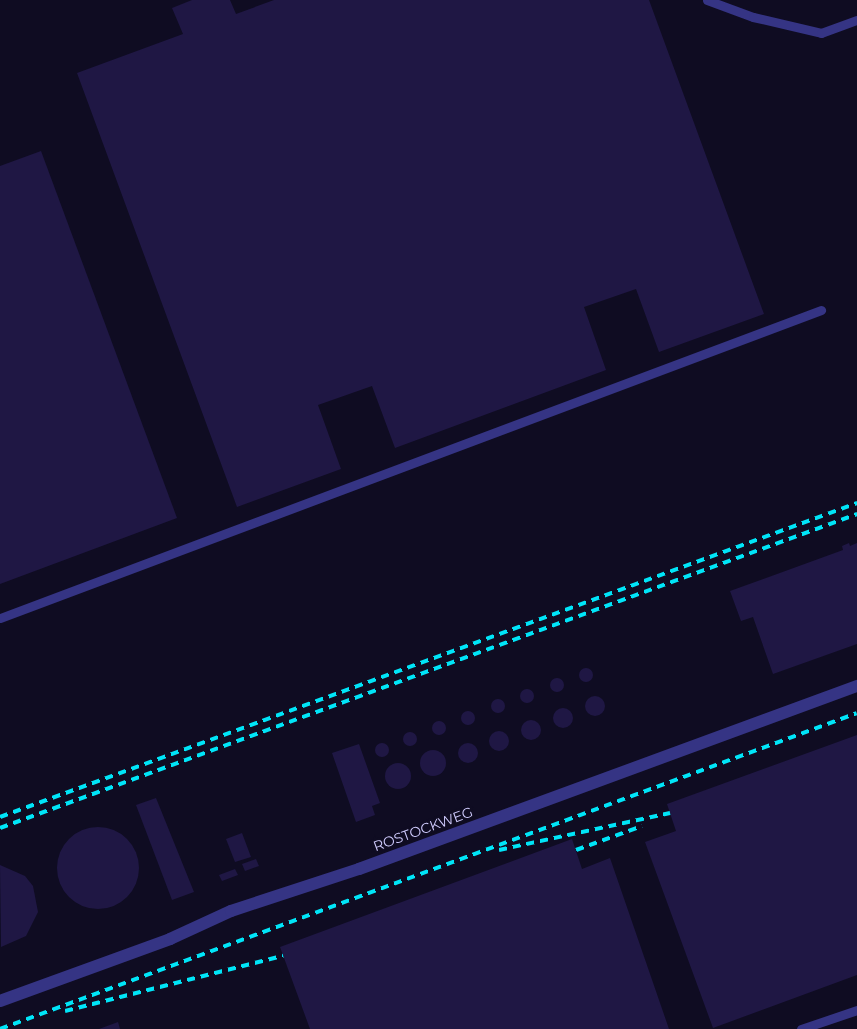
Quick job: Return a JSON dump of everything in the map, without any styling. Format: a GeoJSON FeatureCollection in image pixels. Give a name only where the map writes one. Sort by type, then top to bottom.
{"type":"FeatureCollection","features":[{"type":"Feature","properties":{"kind":"street","name":"ROSTOCKWEG"},"geometry":{"type":"LineString","coordinates":[[0,1001],[170,939],[230,911],[359,869],[857,686]]}},
{"type":"Feature","properties":{"kind":"lane"},"geometry":{"type":"LineString","coordinates":[[707,0],[753,17],[821,33],[857,20]]}},
{"type":"Feature","properties":{"kind":"lane"},"geometry":{"type":"LineString","coordinates":[[0,618],[821,310]]}},
{"type":"Feature","properties":{"kind":"lane"},"geometry":{"type":"LineString","coordinates":[[801,1029],[857,1010]]}},
{"type":"Feature","properties":{"kind":"building"},"geometry":{"type":"Polygon","coordinates":[[[192,0],[230,0],[236,14],[274,0],[649,0],[764,314],[659,352],[636,289],[584,307],[606,370],[395,448],[372,386],[318,405],[341,469],[237,507],[77,73],[183,34],[172,8],[192,0]]]}},
{"type":"Feature","properties":{"kind":"building"},"geometry":{"type":"Polygon","coordinates":[[[41,151],[177,518],[0,584],[0,166],[41,151]]]}},
{"type":"Feature","properties":{"kind":"building"},"geometry":{"type":"Polygon","coordinates":[[[849,543],[850,546],[857,543],[857,644],[773,674],[753,617],[741,621],[730,591],[843,550],[842,546],[849,543]]]}},
{"type":"Feature","properties":{"kind":"building"},"geometry":{"type":"Polygon","coordinates":[[[583,668],[589,668],[593,675],[589,682],[583,682],[579,678],[579,672],[583,668]]]}},
{"type":"Feature","properties":{"kind":"building"},"geometry":{"type":"Polygon","coordinates":[[[554,678],[560,678],[564,685],[560,692],[554,692],[550,688],[550,682],[554,678]]]}},
{"type":"Feature","properties":{"kind":"building"},"geometry":{"type":"Polygon","coordinates":[[[524,689],[530,689],[534,696],[530,703],[524,703],[520,699],[520,693],[524,689]]]}},
{"type":"Feature","properties":{"kind":"building"},"geometry":{"type":"Polygon","coordinates":[[[595,696],[602,699],[605,706],[602,713],[595,716],[588,713],[585,706],[588,699],[595,696]]]}},
{"type":"Feature","properties":{"kind":"building"},"geometry":{"type":"Polygon","coordinates":[[[495,699],[501,699],[505,706],[501,713],[495,713],[491,709],[491,703],[495,699]]]}},
{"type":"Feature","properties":{"kind":"building"},"geometry":{"type":"Polygon","coordinates":[[[559,708],[567,708],[573,714],[573,722],[567,728],[559,728],[553,722],[553,714],[559,708]]]}},
{"type":"Feature","properties":{"kind":"building"},"geometry":{"type":"Polygon","coordinates":[[[465,711],[471,711],[475,718],[471,725],[465,725],[461,721],[461,715],[465,711]]]}},
{"type":"Feature","properties":{"kind":"building"},"geometry":{"type":"Polygon","coordinates":[[[527,720],[535,720],[541,726],[541,734],[535,740],[527,740],[521,734],[521,726],[527,720]]]}},
{"type":"Feature","properties":{"kind":"building"},"geometry":{"type":"Polygon","coordinates":[[[436,721],[442,721],[446,728],[442,735],[436,735],[432,731],[432,725],[436,721]]]}},
{"type":"Feature","properties":{"kind":"building"},"geometry":{"type":"Polygon","coordinates":[[[499,731],[506,734],[509,741],[506,748],[499,751],[492,748],[489,741],[492,734],[499,731]]]}},
{"type":"Feature","properties":{"kind":"building"},"geometry":{"type":"Polygon","coordinates":[[[407,732],[413,732],[417,739],[413,746],[407,746],[403,742],[403,736],[407,732]]]}},
{"type":"Feature","properties":{"kind":"building"},"geometry":{"type":"Polygon","coordinates":[[[857,735],[857,975],[713,1028],[645,842],[676,831],[667,804],[857,735]]]}},
{"type":"Feature","properties":{"kind":"building"},"geometry":{"type":"Polygon","coordinates":[[[379,743],[385,743],[389,750],[385,757],[379,757],[375,753],[375,747],[379,743]]]}},
{"type":"Feature","properties":{"kind":"building"},"geometry":{"type":"Polygon","coordinates":[[[464,743],[472,743],[478,749],[478,757],[472,763],[464,763],[458,757],[458,749],[464,743]]]}},
{"type":"Feature","properties":{"kind":"building"},"geometry":{"type":"Polygon","coordinates":[[[359,744],[380,803],[372,806],[375,815],[356,822],[332,753],[359,744]]]}},
{"type":"Feature","properties":{"kind":"building"},"geometry":{"type":"Polygon","coordinates":[[[433,750],[442,754],[446,763],[442,772],[433,776],[424,772],[420,763],[424,754],[433,750]]]}},
{"type":"Feature","properties":{"kind":"building"},"geometry":{"type":"Polygon","coordinates":[[[398,763],[407,767],[411,776],[407,785],[398,789],[389,785],[385,776],[389,767],[398,763]]]}},
{"type":"Feature","properties":{"kind":"building"},"geometry":{"type":"Polygon","coordinates":[[[156,798],[194,892],[172,900],[136,805],[156,798]]]}},
{"type":"Feature","properties":{"kind":"building"},"geometry":{"type":"Polygon","coordinates":[[[98,827],[114,830],[127,839],[136,852],[139,868],[136,884],[127,897],[114,906],[98,909],[82,906],[69,897],[60,884],[57,868],[60,852],[69,839],[82,830],[98,827]]]}},
{"type":"Feature","properties":{"kind":"building"},"geometry":{"type":"Polygon","coordinates":[[[242,833],[251,857],[235,862],[226,839],[242,833]]]}},
{"type":"Feature","properties":{"kind":"building"},"geometry":{"type":"Polygon","coordinates":[[[572,839],[582,869],[610,858],[669,1029],[310,1029],[280,947],[572,839]]]}},
{"type":"Feature","properties":{"kind":"building"},"geometry":{"type":"Polygon","coordinates":[[[256,859],[259,866],[245,871],[242,864],[256,859]]]}},
{"type":"Feature","properties":{"kind":"building"},"geometry":{"type":"Polygon","coordinates":[[[0,865],[25,876],[33,886],[38,912],[26,936],[1,947],[0,865]]]}},
{"type":"Feature","properties":{"kind":"building"},"geometry":{"type":"Polygon","coordinates":[[[235,869],[238,875],[222,881],[219,875],[235,869]]]}},
{"type":"Feature","properties":{"kind":"building"},"geometry":{"type":"Polygon","coordinates":[[[118,1022],[120,1029],[99,1029],[118,1022]]]}},
{"type":"Feature","properties":{"kind":"railway"},"geometry":{"type":"LineString","coordinates":[[0,817],[857,503]]}},
{"type":"Feature","properties":{"kind":"railway"},"geometry":{"type":"LineString","coordinates":[[0,828],[857,514]]}},
{"type":"Feature","properties":{"kind":"railway"},"geometry":{"type":"LineString","coordinates":[[0,1029],[857,713]]}},
{"type":"Feature","properties":{"kind":"railway"},"geometry":{"type":"LineString","coordinates":[[499,850],[670,813]]}},
{"type":"Feature","properties":{"kind":"railway"},"geometry":{"type":"LineString","coordinates":[[576,850],[642,826]]}},
{"type":"Feature","properties":{"kind":"railway"},"geometry":{"type":"LineString","coordinates":[[65,1011],[283,956]]}}]}
